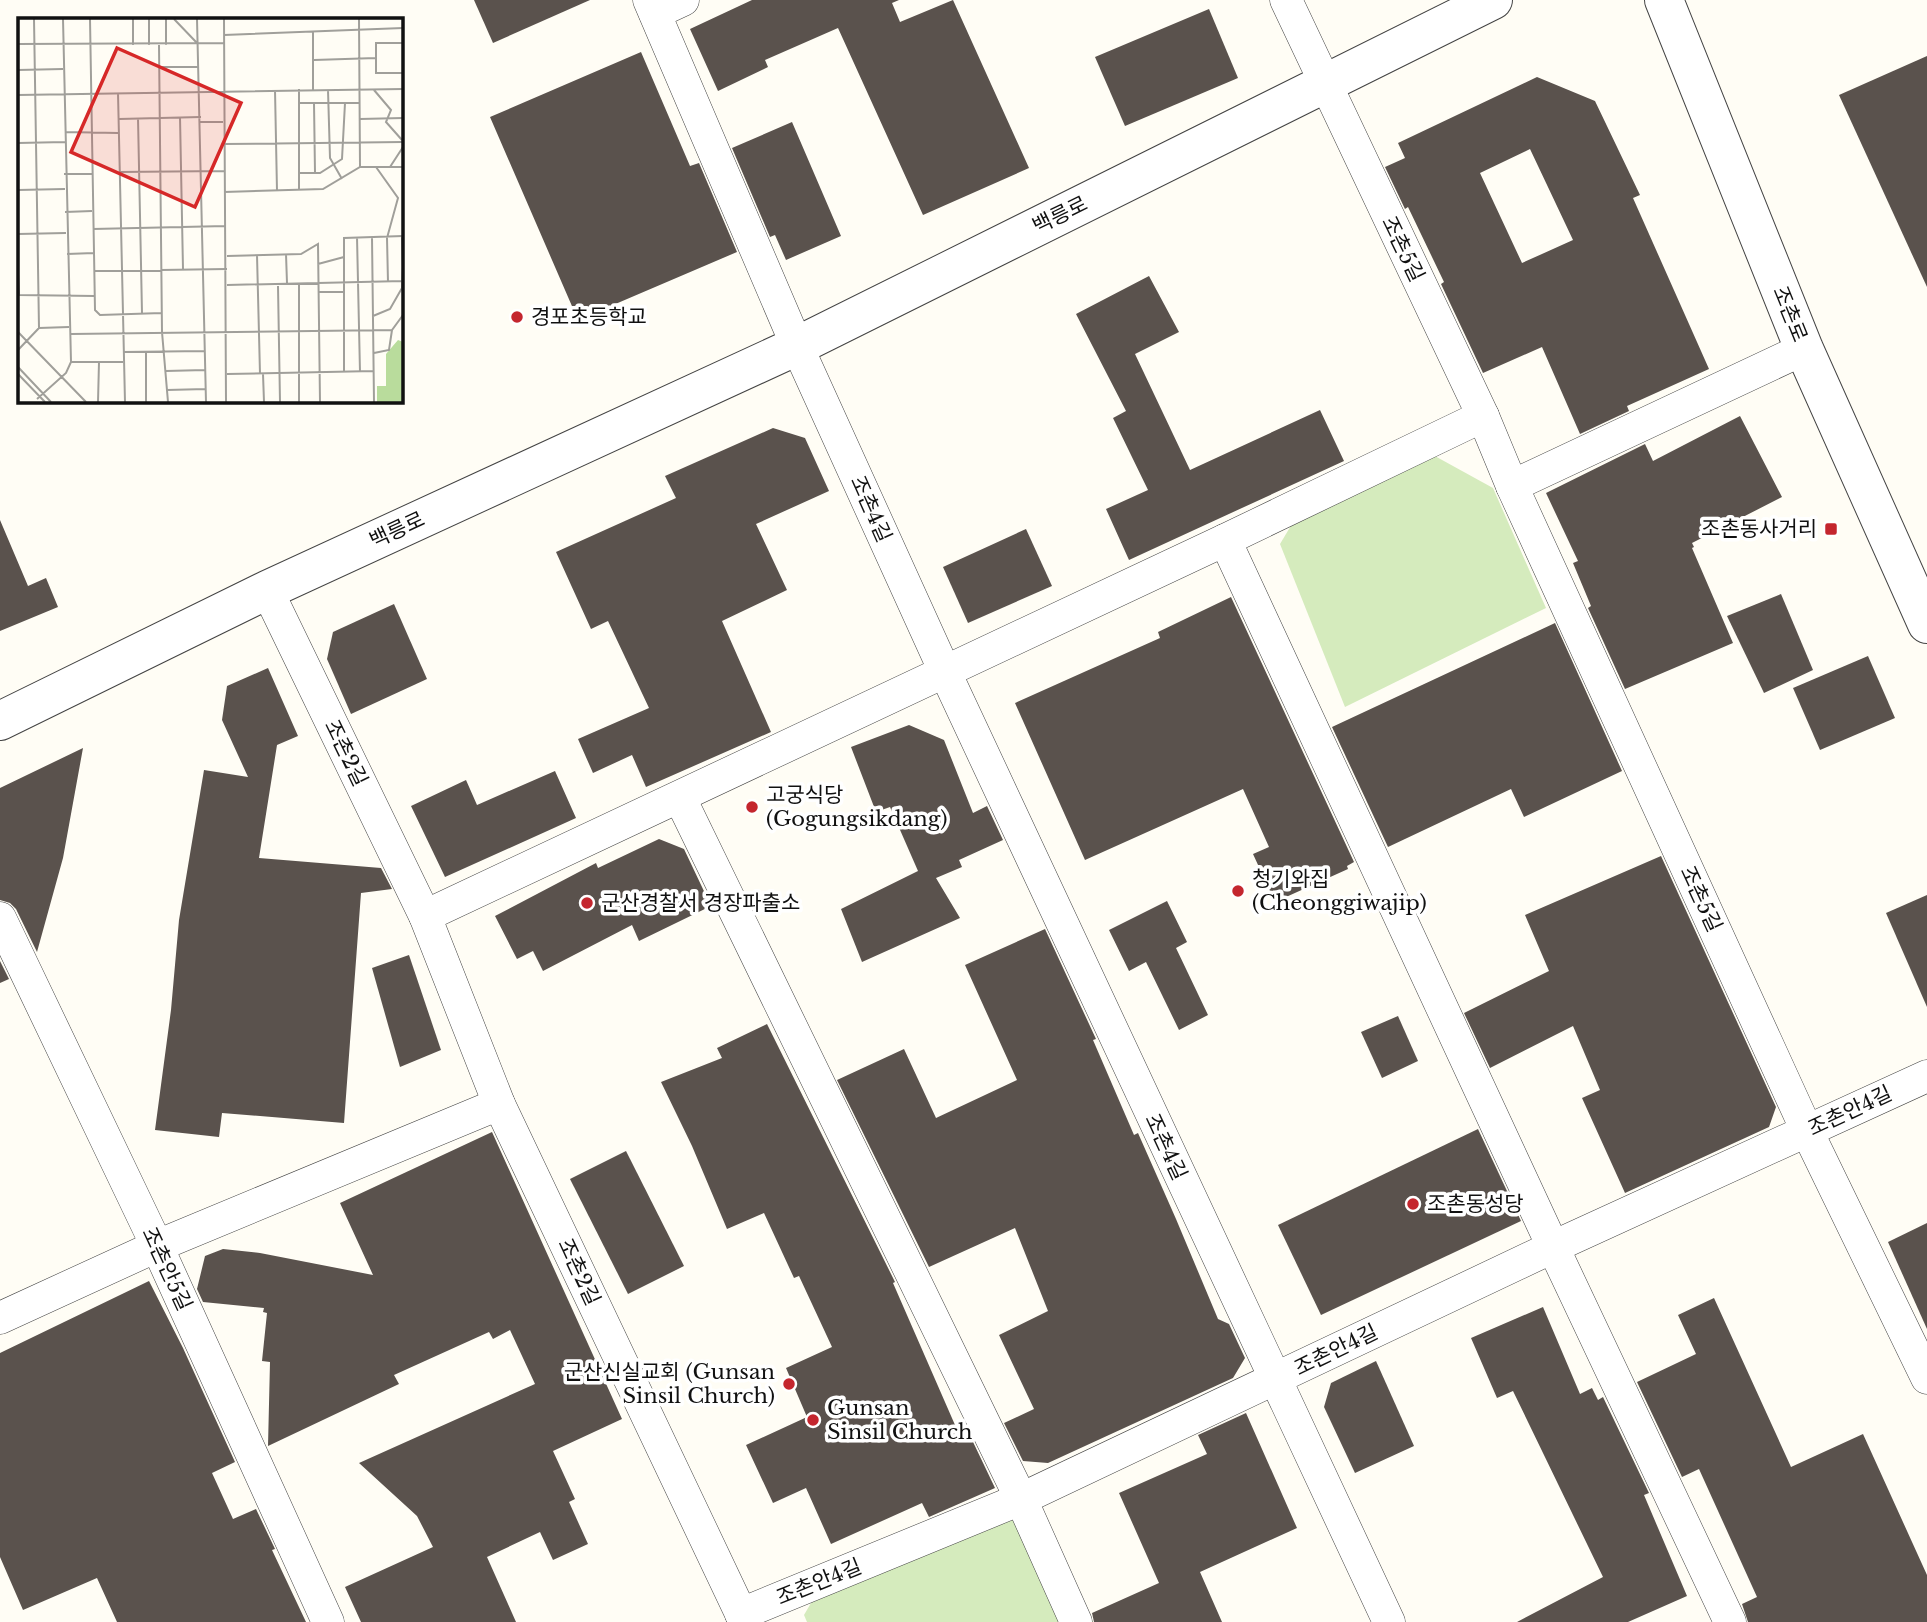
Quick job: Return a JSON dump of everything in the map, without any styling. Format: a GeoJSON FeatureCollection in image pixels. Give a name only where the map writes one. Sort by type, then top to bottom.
{"type":"FeatureCollection","features":[{"type":"Feature","properties":{"kind":"street"},"geometry":{"type":"LineString","coordinates":[[684,0],[652,6],[797,346]]}},
{"type":"Feature","properties":{"kind":"street"},"geometry":{"type":"LineString","coordinates":[[1286,0],[1324,83]]}},
{"type":"Feature","properties":{"kind":"street","name":"백릉로"},"geometry":{"type":"LineString","coordinates":[[0,721],[267,590],[797,346],[1493,0]]}},
{"type":"Feature","properties":{"kind":"street","name":"조촌로"},"geometry":{"type":"LineString","coordinates":[[1664,0],[1804,349],[1927,624]]}},
{"type":"Feature","properties":{"kind":"street","name":"조촌5길"},"geometry":{"type":"LineString","coordinates":[[1324,83],[1483,415],[1512,486],[1807,1131],[1927,1377]]}},
{"type":"Feature","properties":{"kind":"street","name":"조촌4길"},"geometry":{"type":"LineString","coordinates":[[797,346],[945,672],[1389,1622]]}},
{"type":"Feature","properties":{"kind":"street"},"geometry":{"type":"LineString","coordinates":[[1512,486],[1804,349]]}},
{"type":"Feature","properties":{"kind":"street"},"geometry":{"type":"LineString","coordinates":[[425,916],[1225,540],[1483,415]]}},
{"type":"Feature","properties":{"kind":"street"},"geometry":{"type":"LineString","coordinates":[[1225,540],[1553,1247],[1731,1622]]}},
{"type":"Feature","properties":{"kind":"street","name":"조촌2길"},"geometry":{"type":"LineString","coordinates":[[267,590],[425,916],[499,1104],[743,1618]]}},
{"type":"Feature","properties":{"kind":"street"},"geometry":{"type":"LineString","coordinates":[[680,797],[1021,1499],[1076,1622]]}},
{"type":"Feature","properties":{"kind":"street","name":"조촌안5길"},"geometry":{"type":"LineString","coordinates":[[0,918],[157,1246],[328,1622]]}},
{"type":"Feature","properties":{"kind":"street","name":"조촌안4길"},"geometry":{"type":"LineString","coordinates":[[743,1618],[1021,1499],[1553,1247],[1927,1076]]}},
{"type":"Feature","properties":{"kind":"street"},"geometry":{"type":"LineString","coordinates":[[0,1318],[157,1246],[499,1104]]}},
{"type":"Feature","properties":{"kind":"green space"},"geometry":{"type":"Polygon","coordinates":[[[1433,455],[1493,488],[1546,608],[1345,707],[1280,544],[1295,519],[1433,455]]]}},
{"type":"Feature","properties":{"kind":"green space"},"geometry":{"type":"Polygon","coordinates":[[[1008,1506],[1039,1515],[1093,1622],[807,1622],[804,1615],[818,1591],[1008,1506]]]}},
{"type":"Feature","properties":{"kind":"building"},"geometry":{"type":"Polygon","coordinates":[[[474,0],[590,0],[493,43],[474,0]]]}},
{"type":"Feature","properties":{"kind":"building"},"geometry":{"type":"Polygon","coordinates":[[[752,0],[899,0],[892,3],[900,22],[953,0],[1029,168],[923,215],[838,28],[765,60],[768,67],[718,91],[690,29],[752,0]]]}},
{"type":"Feature","properties":{"kind":"building"},"geometry":{"type":"Polygon","coordinates":[[[1209,9],[1238,78],[1125,126],[1095,57],[1209,9]]]}},
{"type":"Feature","properties":{"kind":"building"},"geometry":{"type":"Polygon","coordinates":[[[641,52],[690,166],[699,163],[737,252],[578,320],[490,117],[641,52]]]}},
{"type":"Feature","properties":{"kind":"building"},"geometry":{"type":"Polygon","coordinates":[[[1927,56],[1927,287],[1839,95],[1927,56]]]}},
{"type":"Feature","properties":{"kind":"building"},"geometry":{"type":"Polygon","coordinates":[[[1537,77],[1595,101],[1640,195],[1633,198],[1709,369],[1627,406],[1629,411],[1580,434],[1542,347],[1483,373],[1441,284],[1444,282],[1408,207],[1405,209],[1385,167],[1405,158],[1398,143],[1537,77]],[[1530,149],[1480,173],[1522,263],[1573,240],[1530,149]]]}},
{"type":"Feature","properties":{"kind":"building"},"geometry":{"type":"Polygon","coordinates":[[[792,122],[841,236],[786,260],[775,235],[770,237],[732,148],[792,122]]]}},
{"type":"Feature","properties":{"kind":"building"},"geometry":{"type":"Polygon","coordinates":[[[1149,276],[1179,332],[1135,354],[1190,470],[1320,410],[1344,461],[1129,560],[1106,509],[1148,490],[1113,418],[1126,411],[1076,314],[1149,276]]]}},
{"type":"Feature","properties":{"kind":"building"},"geometry":{"type":"Polygon","coordinates":[[[1740,416],[1782,497],[1692,543],[1733,643],[1625,689],[1588,608],[1591,606],[1573,563],[1578,561],[1546,493],[1645,444],[1653,461],[1740,416]]]}},
{"type":"Feature","properties":{"kind":"building"},"geometry":{"type":"Polygon","coordinates":[[[773,428],[805,438],[829,491],[756,524],[787,590],[722,621],[771,732],[646,787],[632,755],[593,773],[578,739],[649,708],[608,621],[591,629],[556,552],[676,498],[665,476],[773,428]]]}},
{"type":"Feature","properties":{"kind":"building"},"geometry":{"type":"Polygon","coordinates":[[[0,520],[28,586],[46,578],[58,607],[0,631],[0,520]]]}},
{"type":"Feature","properties":{"kind":"building"},"geometry":{"type":"Polygon","coordinates":[[[1026,529],[1052,586],[968,623],[943,567],[1026,529]]]}},
{"type":"Feature","properties":{"kind":"building"},"geometry":{"type":"Polygon","coordinates":[[[1781,594],[1813,670],[1764,693],[1727,616],[1781,594]]]}},
{"type":"Feature","properties":{"kind":"building"},"geometry":{"type":"Polygon","coordinates":[[[1231,597],[1354,862],[1347,866],[1348,869],[1275,902],[1253,854],[1269,847],[1243,789],[1085,860],[1015,703],[1160,638],[1158,632],[1231,597]]]}},
{"type":"Feature","properties":{"kind":"building"},"geometry":{"type":"Polygon","coordinates":[[[394,604],[427,679],[351,714],[327,659],[333,632],[394,604]]]}},
{"type":"Feature","properties":{"kind":"building"},"geometry":{"type":"Polygon","coordinates":[[[1555,623],[1622,771],[1524,817],[1511,789],[1388,847],[1332,727],[1555,623]]]}},
{"type":"Feature","properties":{"kind":"building"},"geometry":{"type":"Polygon","coordinates":[[[1868,656],[1895,718],[1820,750],[1793,688],[1868,656]]]}},
{"type":"Feature","properties":{"kind":"building"},"geometry":{"type":"Polygon","coordinates":[[[268,668],[298,736],[277,745],[259,858],[381,868],[392,889],[361,893],[344,1123],[222,1113],[219,1137],[155,1130],[171,1010],[179,920],[204,770],[248,777],[222,720],[227,686],[268,668]]]}},
{"type":"Feature","properties":{"kind":"building"},"geometry":{"type":"Polygon","coordinates":[[[909,725],[944,740],[973,813],[987,806],[1003,840],[959,860],[962,867],[936,878],[960,918],[862,962],[841,909],[918,871],[890,807],[876,812],[851,747],[909,725]]]}},
{"type":"Feature","properties":{"kind":"building"},"geometry":{"type":"Polygon","coordinates":[[[83,748],[63,858],[37,952],[16,909],[10,903],[0,900],[0,788],[83,748]]]}},
{"type":"Feature","properties":{"kind":"building"},"geometry":{"type":"Polygon","coordinates":[[[555,771],[576,818],[445,877],[411,806],[466,780],[477,805],[555,771]]]}},
{"type":"Feature","properties":{"kind":"building"},"geometry":{"type":"Polygon","coordinates":[[[659,839],[684,849],[711,906],[639,941],[632,925],[543,971],[533,951],[517,959],[495,916],[596,863],[598,868],[659,839]]]}},
{"type":"Feature","properties":{"kind":"building"},"geometry":{"type":"Polygon","coordinates":[[[1661,856],[1776,1107],[1769,1127],[1625,1193],[1582,1098],[1600,1090],[1573,1026],[1490,1068],[1464,1013],[1549,971],[1525,915],[1661,856]]]}},
{"type":"Feature","properties":{"kind":"building"},"geometry":{"type":"Polygon","coordinates":[[[1927,895],[1927,1007],[1886,913],[1927,895]]]}},
{"type":"Feature","properties":{"kind":"building"},"geometry":{"type":"Polygon","coordinates":[[[1167,901],[1187,942],[1176,948],[1208,1015],[1179,1030],[1146,962],[1129,971],[1109,930],[1167,901]]]}},
{"type":"Feature","properties":{"kind":"building"},"geometry":{"type":"Polygon","coordinates":[[[1045,929],[1096,1039],[1093,1040],[1134,1135],[1138,1133],[1218,1319],[1229,1324],[1245,1358],[1233,1378],[1048,1463],[1023,1461],[1004,1423],[1034,1409],[999,1335],[1048,1311],[1015,1228],[929,1267],[837,1080],[904,1049],[936,1118],[1017,1080],[965,965],[1045,929]]]}},
{"type":"Feature","properties":{"kind":"building"},"geometry":{"type":"Polygon","coordinates":[[[409,955],[441,1050],[400,1067],[372,968],[409,955]]]}},
{"type":"Feature","properties":{"kind":"building"},"geometry":{"type":"Polygon","coordinates":[[[0,961],[9,979],[0,983],[0,961]]]}},
{"type":"Feature","properties":{"kind":"building"},"geometry":{"type":"Polygon","coordinates":[[[1398,1016],[1418,1061],[1382,1078],[1361,1032],[1398,1016]]]}},
{"type":"Feature","properties":{"kind":"building"},"geometry":{"type":"Polygon","coordinates":[[[767,1024],[895,1282],[893,1283],[955,1425],[963,1421],[995,1488],[929,1517],[922,1503],[831,1544],[806,1488],[773,1503],[746,1445],[807,1417],[786,1368],[832,1347],[799,1276],[794,1278],[764,1213],[727,1229],[661,1082],[722,1058],[717,1048],[767,1024]]]}},
{"type":"Feature","properties":{"kind":"building"},"geometry":{"type":"Polygon","coordinates":[[[1478,1129],[1521,1221],[1321,1315],[1278,1225],[1478,1129]]]}},
{"type":"Feature","properties":{"kind":"building"},"geometry":{"type":"Polygon","coordinates":[[[492,1132],[622,1419],[553,1451],[575,1499],[569,1502],[588,1544],[553,1560],[540,1532],[487,1557],[516,1622],[361,1622],[345,1587],[433,1547],[417,1516],[359,1463],[535,1384],[510,1330],[493,1339],[489,1332],[394,1375],[399,1384],[268,1446],[270,1362],[262,1361],[267,1313],[263,1312],[264,1308],[203,1302],[197,1289],[205,1256],[223,1249],[260,1253],[373,1275],[340,1203],[492,1132]]]}},
{"type":"Feature","properties":{"kind":"building"},"geometry":{"type":"Polygon","coordinates":[[[626,1151],[684,1266],[628,1294],[570,1179],[626,1151]]]}},
{"type":"Feature","properties":{"kind":"building"},"geometry":{"type":"Polygon","coordinates":[[[1927,1223],[1927,1329],[1888,1242],[1927,1223]]]}},
{"type":"Feature","properties":{"kind":"building"},"geometry":{"type":"Polygon","coordinates":[[[149,1281],[235,1462],[212,1473],[233,1519],[256,1509],[306,1622],[117,1622],[97,1578],[23,1610],[0,1557],[0,1353],[149,1281]]]}},
{"type":"Feature","properties":{"kind":"building"},"geometry":{"type":"Polygon","coordinates":[[[1714,1298],[1791,1467],[1863,1434],[1927,1575],[1927,1622],[1748,1622],[1742,1604],[1757,1597],[1699,1469],[1682,1477],[1637,1382],[1696,1354],[1678,1315],[1714,1298]]]}},
{"type":"Feature","properties":{"kind":"building"},"geometry":{"type":"Polygon","coordinates":[[[1543,1307],[1580,1394],[1592,1388],[1598,1400],[1603,1397],[1649,1493],[1644,1495],[1687,1596],[1628,1622],[1517,1622],[1603,1577],[1513,1391],[1497,1398],[1471,1338],[1543,1307]]]}},
{"type":"Feature","properties":{"kind":"building"},"geometry":{"type":"Polygon","coordinates":[[[1376,1361],[1414,1446],[1355,1473],[1324,1407],[1331,1383],[1376,1361]]]}},
{"type":"Feature","properties":{"kind":"building"},"geometry":{"type":"Polygon","coordinates":[[[1246,1413],[1297,1528],[1200,1572],[1222,1622],[1094,1622],[1092,1613],[1159,1583],[1119,1493],[1207,1454],[1198,1435],[1246,1413]]]}},
{"type":"Feature","properties":{"kind":"place","name":"경포초등학교"},"geometry":{"type":"Point","coordinates":[517,317]}},
{"type":"Feature","properties":{"kind":"place","name":"조촌동사거리"},"geometry":{"type":"Point","coordinates":[1831,529]}},
{"type":"Feature","properties":{"kind":"place","name":"고궁식당 (Gogungsikdang)"},"geometry":{"type":"Point","coordinates":[752,807]}},
{"type":"Feature","properties":{"kind":"place","name":"청기와집 (Cheonggiwajip)"},"geometry":{"type":"Point","coordinates":[1238,891]}},
{"type":"Feature","properties":{"kind":"place","name":"군산경찰서 경장파출소"},"geometry":{"type":"Point","coordinates":[587,903]}},
{"type":"Feature","properties":{"kind":"place","name":"조촌동성당"},"geometry":{"type":"Point","coordinates":[1413,1204]}},
{"type":"Feature","properties":{"kind":"place","name":"군산신실교회 (Gunsan Sinsil Church)"},"geometry":{"type":"Point","coordinates":[789,1384]}},
{"type":"Feature","properties":{"kind":"place","name":"Gunsan Sinsil Church"},"geometry":{"type":"Point","coordinates":[813,1420]}}]}
